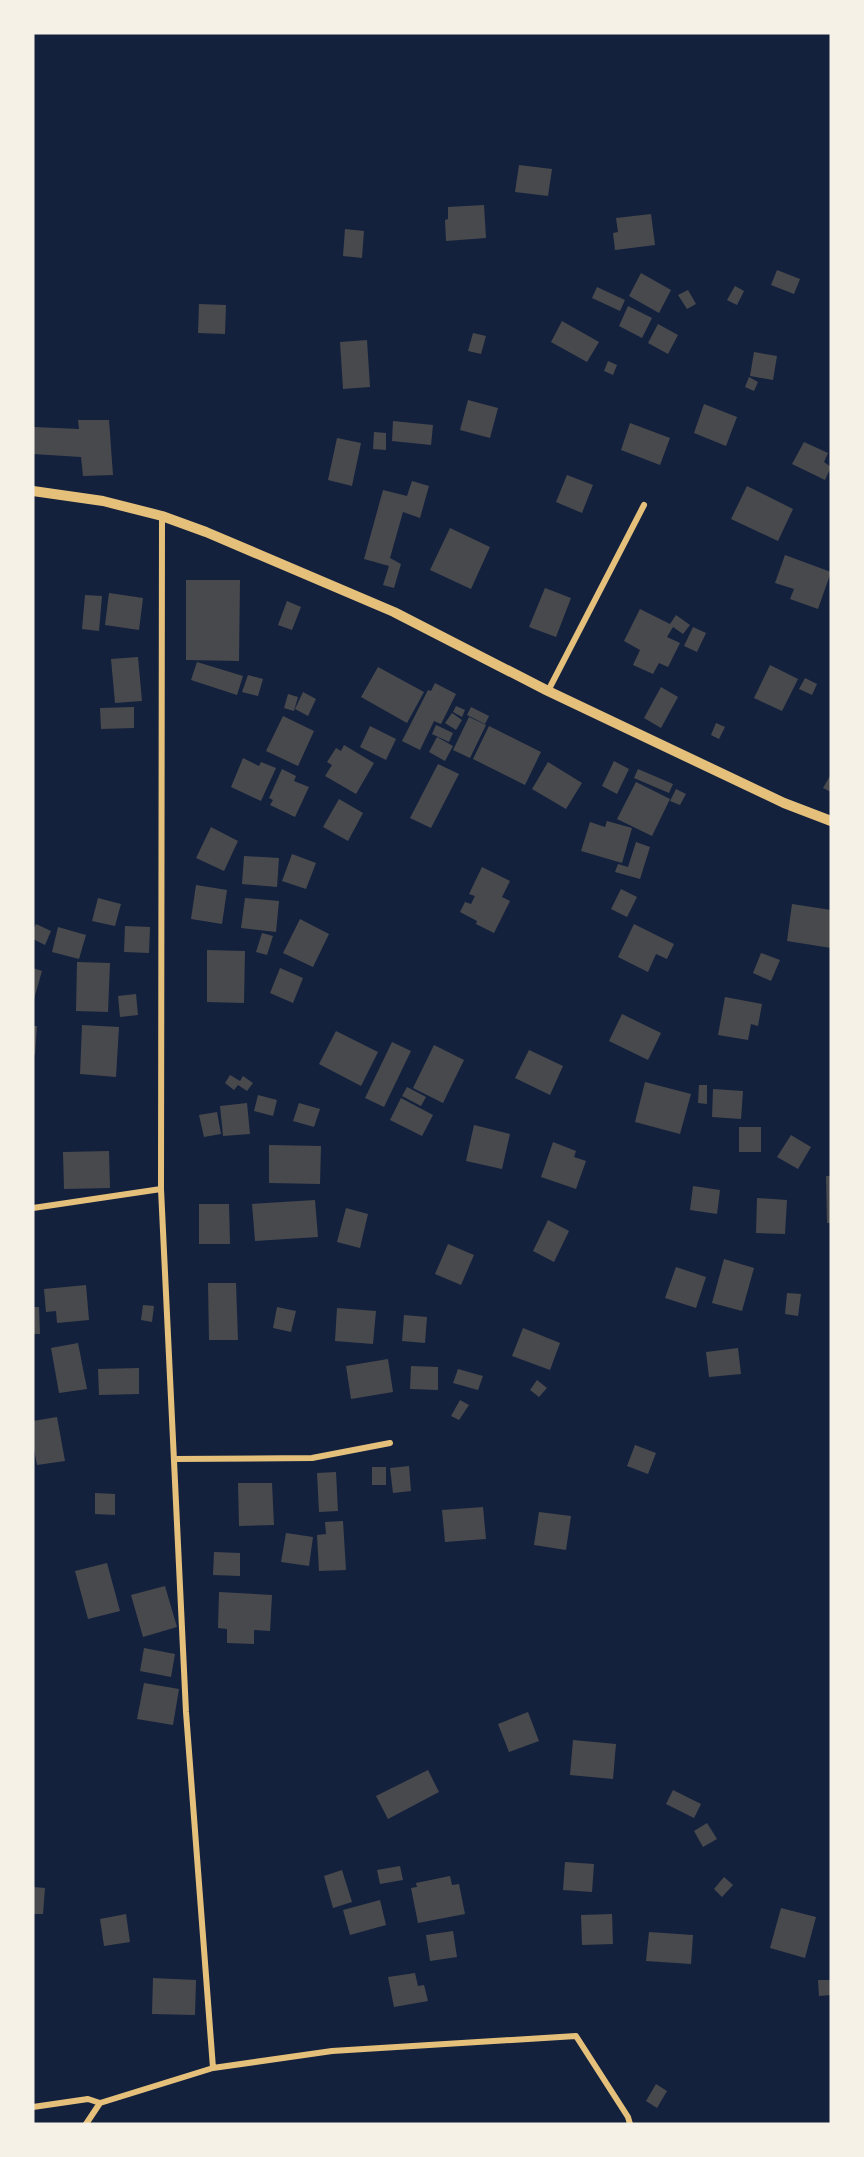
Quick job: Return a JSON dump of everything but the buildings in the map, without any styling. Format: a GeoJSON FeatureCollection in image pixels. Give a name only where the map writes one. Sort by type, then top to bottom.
{"type":"FeatureCollection","features":[{"type":"Feature","properties":{"kind":"street"},"geometry":{"type":"LineString","coordinates":[[33,491],[103,501],[162,516],[206,532],[393,612],[548,691],[784,803],[831,821]]}},
{"type":"Feature","properties":{"kind":"street"},"geometry":{"type":"LineString","coordinates":[[548,691],[644,505]]}},
{"type":"Feature","properties":{"kind":"street"},"geometry":{"type":"LineString","coordinates":[[162,516],[161,1189],[186,1712],[213,2068]]}},
{"type":"Feature","properties":{"kind":"street"},"geometry":{"type":"LineString","coordinates":[[33,1208],[161,1189]]}},
{"type":"Feature","properties":{"kind":"street"},"geometry":{"type":"LineString","coordinates":[[174,1459],[312,1458],[390,1443]]}},
{"type":"Feature","properties":{"kind":"street"},"geometry":{"type":"LineString","coordinates":[[33,2107],[88,2099],[100,2103],[213,2068],[332,2051],[576,2036],[628,2117],[630,2124]]}},
{"type":"Feature","properties":{"kind":"street"},"geometry":{"type":"LineString","coordinates":[[86,2124],[100,2103]]}}]}
